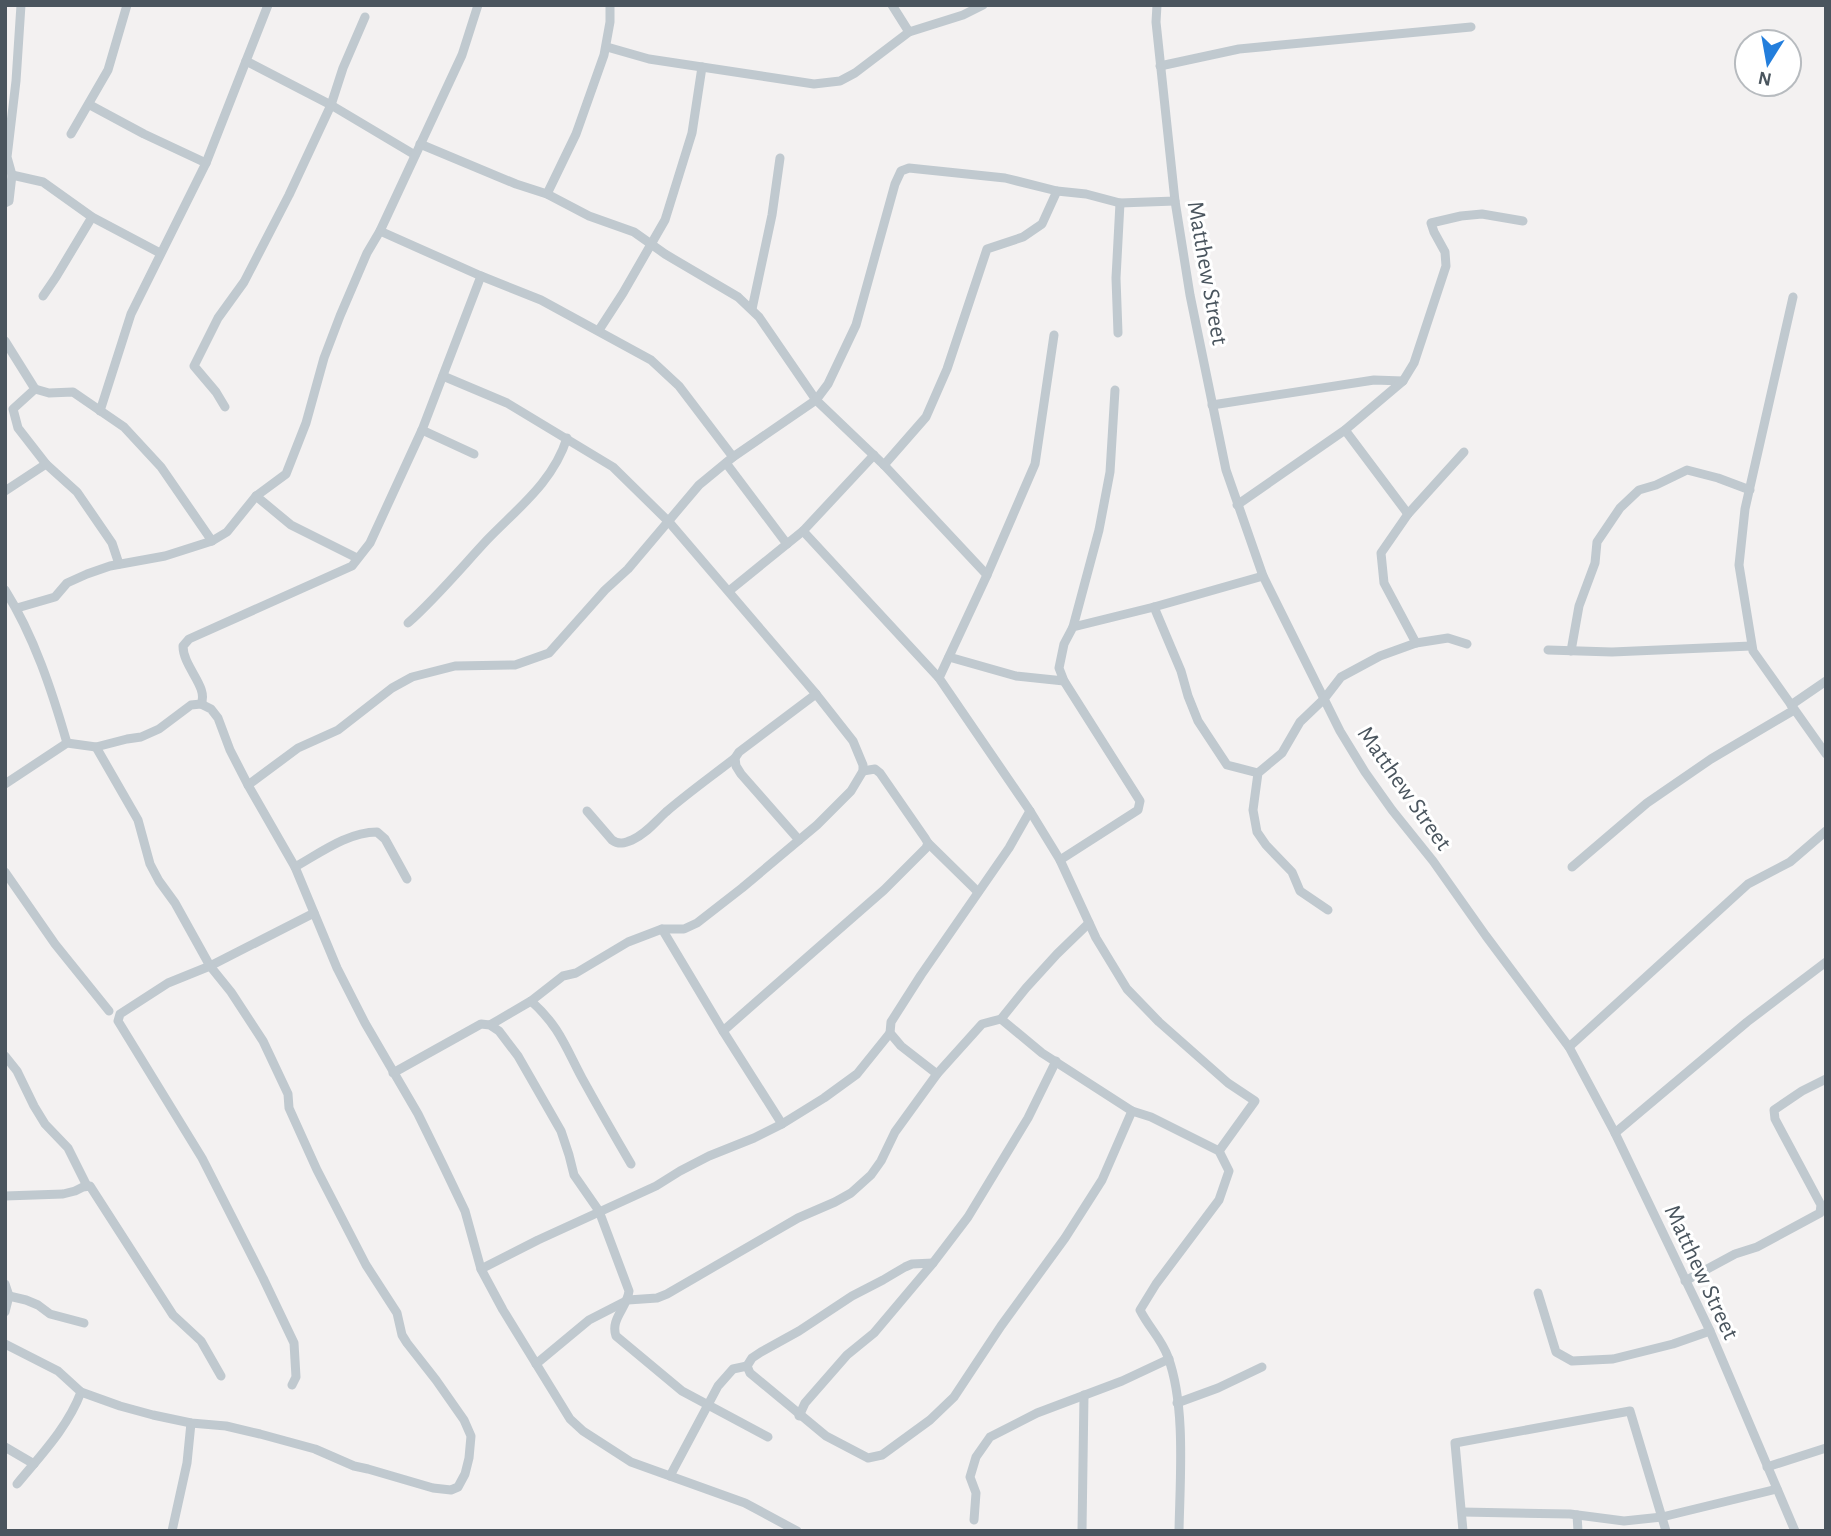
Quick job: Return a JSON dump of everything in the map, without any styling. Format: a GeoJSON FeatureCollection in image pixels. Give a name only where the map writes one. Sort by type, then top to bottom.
{"type":"FeatureCollection","features":[{"type":"Feature","properties":{"kind":"street"},"geometry":{"type":"LineString","coordinates":[[5,204],[9,201],[12,175],[7,157],[21,5]]}},
{"type":"Feature","properties":{"kind":"street"},"geometry":{"type":"LineString","coordinates":[[71,134],[108,70],[127,5]]}},
{"type":"Feature","properties":{"kind":"street"},"geometry":{"type":"LineString","coordinates":[[100,411],[131,314],[206,163],[268,5]]}},
{"type":"Feature","properties":{"kind":"street"},"geometry":{"type":"LineString","coordinates":[[17,608],[55,597],[64,586],[110,566],[165,556],[212,541],[227,532],[256,496],[286,474],[306,423],[324,358],[340,316],[367,253],[380,231],[462,55],[478,5]]}},
{"type":"Feature","properties":{"kind":"street"},"geometry":{"type":"LineString","coordinates":[[547,194],[576,134],[607,47],[610,5]]}},
{"type":"Feature","properties":{"kind":"street"},"geometry":{"type":"LineString","coordinates":[[892,5],[909,32]]}},
{"type":"Feature","properties":{"kind":"street"},"geometry":{"type":"LineString","coordinates":[[607,47],[649,59],[814,84],[840,81],[855,73],[909,32],[963,15],[983,5]]}},
{"type":"Feature","properties":{"kind":"street","name":"Matthew Street"},"geometry":{"type":"LineString","coordinates":[[1157,5],[1160,66],[1175,201],[1190,295],[1226,470],[1263,576],[1340,731],[1365,772],[1569,1047],[1615,1133],[1710,1331],[1796,1531]]}},
{"type":"Feature","properties":{"kind":"street"},"geometry":{"type":"LineString","coordinates":[[225,407],[194,366],[218,318],[244,282],[289,195],[331,104],[365,17]]}},
{"type":"Feature","properties":{"kind":"street"},"geometry":{"type":"LineString","coordinates":[[1160,66],[1239,49],[1471,27]]}},
{"type":"Feature","properties":{"kind":"street"},"geometry":{"type":"LineString","coordinates":[[246,61],[331,104],[415,156]]}},
{"type":"Feature","properties":{"kind":"street"},"geometry":{"type":"LineString","coordinates":[[598,331],[665,220],[692,132],[702,66]]}},
{"type":"Feature","properties":{"kind":"street"},"geometry":{"type":"LineString","coordinates":[[90,105],[206,163]]}},
{"type":"Feature","properties":{"kind":"street"},"geometry":{"type":"LineString","coordinates":[[420,144],[547,194],[589,216],[634,232],[731,292],[752,309],[816,400],[884,465],[987,575]]}},
{"type":"Feature","properties":{"kind":"street"},"geometry":{"type":"LineString","coordinates":[[752,309],[772,215],[780,158]]}},
{"type":"Feature","properties":{"kind":"street"},"geometry":{"type":"LineString","coordinates":[[248,785],[298,748],[338,730],[392,688],[412,677],[455,666],[515,665],[549,653],[605,590],[628,569],[699,485],[816,400],[828,384],[856,325],[895,184],[901,172],[909,168],[1005,178],[1119,203],[1175,201]]}},
{"type":"Feature","properties":{"kind":"street"},"geometry":{"type":"LineString","coordinates":[[12,175],[43,183],[92,217],[160,253]]}},
{"type":"Feature","properties":{"kind":"street"},"geometry":{"type":"LineString","coordinates":[[884,465],[926,417],[947,369],[987,249],[1023,237],[1042,224],[1057,191]]}},
{"type":"Feature","properties":{"kind":"street"},"geometry":{"type":"LineString","coordinates":[[1118,333],[1116,278],[1119,203]]}},
{"type":"Feature","properties":{"kind":"street"},"geometry":{"type":"LineString","coordinates":[[1237,505],[1345,430],[1403,381],[1414,363],[1446,266],[1446,252],[1431,223],[1482,214],[1523,221]]}},
{"type":"Feature","properties":{"kind":"street"},"geometry":{"type":"LineString","coordinates":[[43,296],[92,217]]}},
{"type":"Feature","properties":{"kind":"street"},"geometry":{"type":"LineString","coordinates":[[380,231],[541,300],[650,360],[679,386],[787,544]]}},
{"type":"Feature","properties":{"kind":"street"},"geometry":{"type":"LineString","coordinates":[[201,704],[204,698],[202,690],[185,659],[183,646],[189,639],[352,565],[370,543],[422,430],[481,276]]}},
{"type":"Feature","properties":{"kind":"street"},"geometry":{"type":"LineString","coordinates":[[1793,297],[1745,509],[1739,565],[1753,651],[1826,754]]}},
{"type":"Feature","properties":{"kind":"street"},"geometry":{"type":"LineString","coordinates":[[939,678],[1035,464],[1054,335]]}},
{"type":"Feature","properties":{"kind":"street"},"geometry":{"type":"LineString","coordinates":[[5,341],[35,389],[49,393],[73,392],[124,427],[161,467],[212,541]]}},
{"type":"Feature","properties":{"kind":"street"},"geometry":{"type":"LineString","coordinates":[[443,376],[507,403],[613,467],[669,522],[816,694],[853,741],[863,765],[863,771],[851,791],[799,840],[696,923],[684,929],[662,929],[628,942],[576,973],[563,976],[531,1001],[490,1025]]}},
{"type":"Feature","properties":{"kind":"street"},"geometry":{"type":"LineString","coordinates":[[1212,405],[1374,380],[1403,381]]}},
{"type":"Feature","properties":{"kind":"street"},"geometry":{"type":"LineString","coordinates":[[35,389],[13,410],[18,428],[46,464],[77,492],[112,543],[119,564]]}},
{"type":"Feature","properties":{"kind":"street"},"geometry":{"type":"LineString","coordinates":[[1060,860],[1138,810],[1140,801],[1064,681],[1059,668],[1099,530],[1110,472],[1115,390]]}},
{"type":"Feature","properties":{"kind":"street"},"geometry":{"type":"LineString","coordinates":[[422,430],[474,454]]}},
{"type":"Feature","properties":{"kind":"street"},"geometry":{"type":"LineString","coordinates":[[1345,430],[1408,514]]}},
{"type":"Feature","properties":{"kind":"street"},"geometry":{"type":"LineString","coordinates":[[408,623],[536,491],[562,454],[567,438]]}},
{"type":"Feature","properties":{"kind":"street"},"geometry":{"type":"LineString","coordinates":[[1416,643],[1384,583],[1381,553],[1408,514],[1464,452]]}},
{"type":"Feature","properties":{"kind":"street"},"geometry":{"type":"LineString","coordinates":[[729,591],[803,531],[874,455]]}},
{"type":"Feature","properties":{"kind":"street"},"geometry":{"type":"LineString","coordinates":[[5,491],[46,464]]}},
{"type":"Feature","properties":{"kind":"street"},"geometry":{"type":"LineString","coordinates":[[1571,651],[1578,606],[1595,564],[1598,542],[1620,508],[1639,490],[1686,470],[1749,490]]}},
{"type":"Feature","properties":{"kind":"street"},"geometry":{"type":"LineString","coordinates":[[256,496],[291,525],[357,558]]}},
{"type":"Feature","properties":{"kind":"street"},"geometry":{"type":"LineString","coordinates":[[803,531],[939,678],[1030,811],[1060,860],[1096,938],[1127,989],[1159,1022],[1228,1083],[1255,1101],[1219,1152]]}},
{"type":"Feature","properties":{"kind":"street"},"geometry":{"type":"LineString","coordinates":[[1073,627],[1263,576]]}},
{"type":"Feature","properties":{"kind":"street"},"geometry":{"type":"LineString","coordinates":[[5,590],[17,608],[37,655],[66,743]]}},
{"type":"Feature","properties":{"kind":"street"},"geometry":{"type":"LineString","coordinates":[[1154,607],[1181,671],[1198,721],[1227,765],[1258,773]]}},
{"type":"Feature","properties":{"kind":"street"},"geometry":{"type":"LineString","coordinates":[[1328,910],[1300,891],[1292,872],[1257,832],[1253,810],[1258,773],[1282,753],[1300,722],[1324,699],[1341,677],[1381,656],[1416,643],[1448,638],[1467,644]]}},
{"type":"Feature","properties":{"kind":"street"},"geometry":{"type":"LineString","coordinates":[[1548,650],[1612,652],[1751,646]]}},
{"type":"Feature","properties":{"kind":"street"},"geometry":{"type":"LineString","coordinates":[[949,657],[1016,676],[1064,681]]}},
{"type":"Feature","properties":{"kind":"street"},"geometry":{"type":"LineString","coordinates":[[1572,867],[1647,803],[1793,708],[1826,681]]}},
{"type":"Feature","properties":{"kind":"street"},"geometry":{"type":"LineString","coordinates":[[587,811],[617,844],[635,839],[739,752],[816,694]]}},
{"type":"Feature","properties":{"kind":"street"},"geometry":{"type":"LineString","coordinates":[[5,784],[66,743],[96,747],[141,737],[159,729],[191,705],[201,704],[211,709],[218,718],[230,750],[248,785],[295,867],[337,968],[418,1114],[465,1211],[481,1269],[570,1419],[583,1431],[631,1462],[745,1503],[797,1531]]}},
{"type":"Feature","properties":{"kind":"street"},"geometry":{"type":"LineString","coordinates":[[5,1344],[58,1371],[81,1392],[120,1406],[191,1423],[226,1426],[260,1434],[315,1449],[354,1466],[433,1488],[451,1490],[458,1487],[465,1474],[471,1444],[469,1430],[455,1405],[402,1335],[397,1313],[366,1265],[317,1170],[289,1108],[288,1094],[263,1041],[232,992],[210,967],[175,903],[159,881],[150,864],[138,820],[96,747]]}},
{"type":"Feature","properties":{"kind":"street"},"geometry":{"type":"LineString","coordinates":[[735,758],[741,774],[799,840]]}},
{"type":"Feature","properties":{"kind":"street"},"geometry":{"type":"LineString","coordinates":[[863,771],[875,769],[880,773],[928,843],[978,892]]}},
{"type":"Feature","properties":{"kind":"street"},"geometry":{"type":"LineString","coordinates":[[481,1269],[656,1186],[709,1156],[782,1125],[857,1074],[890,1032],[891,1022],[906,998],[1009,848],[1030,811]]}},
{"type":"Feature","properties":{"kind":"street"},"geometry":{"type":"LineString","coordinates":[[1569,1047],[1748,884],[1790,862],[1826,831]]}},
{"type":"Feature","properties":{"kind":"street"},"geometry":{"type":"LineString","coordinates":[[295,867],[340,842],[365,832],[377,832],[386,839],[407,879]]}},
{"type":"Feature","properties":{"kind":"street"},"geometry":{"type":"LineString","coordinates":[[723,1031],[884,890],[928,843]]}},
{"type":"Feature","properties":{"kind":"street"},"geometry":{"type":"LineString","coordinates":[[5,872],[55,944],[109,1011]]}},
{"type":"Feature","properties":{"kind":"street"},"geometry":{"type":"LineString","coordinates":[[292,1385],[296,1377],[296,1363],[294,1343],[289,1332],[212,1175],[118,1021],[120,1014],[168,983],[210,967],[314,913]]}},
{"type":"Feature","properties":{"kind":"street"},"geometry":{"type":"LineString","coordinates":[[536,1364],[589,1320],[628,1300],[657,1298],[667,1294],[798,1218],[851,1193],[871,1175],[895,1132],[937,1074],[982,1024],[1001,1019],[1057,954],[1089,923]]}},
{"type":"Feature","properties":{"kind":"street"},"geometry":{"type":"LineString","coordinates":[[662,929],[782,1125]]}},
{"type":"Feature","properties":{"kind":"street"},"geometry":{"type":"LineString","coordinates":[[1615,1133],[1747,1022],[1826,962]]}},
{"type":"Feature","properties":{"kind":"street"},"geometry":{"type":"LineString","coordinates":[[531,1001],[547,1015],[558,1030],[631,1164]]}},
{"type":"Feature","properties":{"kind":"street"},"geometry":{"type":"LineString","coordinates":[[1001,1019],[1042,1053],[1132,1111],[1219,1152],[1229,1171],[1219,1200],[1156,1284],[1140,1310],[1161,1341],[1173,1373],[1181,1441],[1179,1531]]}},
{"type":"Feature","properties":{"kind":"street"},"geometry":{"type":"LineString","coordinates":[[393,1073],[481,1024],[490,1025],[499,1031],[518,1056],[561,1131],[573,1175],[599,1211],[609,1233],[629,1292],[628,1300],[614,1324],[616,1336],[682,1391],[768,1437]]}},
{"type":"Feature","properties":{"kind":"street"},"geometry":{"type":"LineString","coordinates":[[890,1032],[901,1046],[937,1074]]}},
{"type":"Feature","properties":{"kind":"street"},"geometry":{"type":"LineString","coordinates":[[5,1056],[17,1071],[45,1124],[68,1149],[87,1186],[97,1194],[151,1283],[173,1315],[201,1341],[221,1376]]}},
{"type":"Feature","properties":{"kind":"street"},"geometry":{"type":"LineString","coordinates":[[800,1416],[805,1403],[847,1355],[874,1333],[933,1263],[975,1206],[1028,1118],[1056,1061]]}},
{"type":"Feature","properties":{"kind":"street"},"geometry":{"type":"LineString","coordinates":[[1685,1281],[1820,1213],[1821,1205],[1775,1119],[1774,1110],[1826,1079]]}},
{"type":"Feature","properties":{"kind":"street"},"geometry":{"type":"LineString","coordinates":[[747,1366],[750,1373],[826,1436],[868,1458],[882,1455],[930,1420],[954,1397],[1001,1326],[1065,1238],[1102,1180],[1132,1111]]}},
{"type":"Feature","properties":{"kind":"street"},"geometry":{"type":"LineString","coordinates":[[5,1196],[62,1194],[87,1186]]}},
{"type":"Feature","properties":{"kind":"street"},"geometry":{"type":"LineString","coordinates":[[670,1476],[718,1386],[733,1369],[747,1366],[752,1358],[761,1352],[905,1266],[933,1263]]}},
{"type":"Feature","properties":{"kind":"street"},"geometry":{"type":"LineString","coordinates":[[5,1284],[9,1296],[5,1312]]}},
{"type":"Feature","properties":{"kind":"street"},"geometry":{"type":"LineString","coordinates":[[1538,1293],[1556,1352],[1572,1361],[1614,1359],[1673,1344],[1710,1331]]}},
{"type":"Feature","properties":{"kind":"street"},"geometry":{"type":"LineString","coordinates":[[9,1296],[38,1305],[50,1314],[85,1323]]}},
{"type":"Feature","properties":{"kind":"street"},"geometry":{"type":"LineString","coordinates":[[974,1520],[976,1493],[970,1477],[976,1457],[989,1437],[1037,1413],[1122,1381],[1168,1359]]}},
{"type":"Feature","properties":{"kind":"street"},"geometry":{"type":"LineString","coordinates":[[1177,1403],[1218,1388],[1262,1367]]}},
{"type":"Feature","properties":{"kind":"street"},"geometry":{"type":"LineString","coordinates":[[17,1484],[76,1406],[81,1392]]}},
{"type":"Feature","properties":{"kind":"street"},"geometry":{"type":"LineString","coordinates":[[1082,1531],[1084,1395]]}},
{"type":"Feature","properties":{"kind":"street"},"geometry":{"type":"LineString","coordinates":[[1463,1531],[1455,1443],[1630,1411],[1666,1531]]}},
{"type":"Feature","properties":{"kind":"street"},"geometry":{"type":"LineString","coordinates":[[172,1531],[187,1463],[191,1423]]}},
{"type":"Feature","properties":{"kind":"street"},"geometry":{"type":"LineString","coordinates":[[5,1447],[34,1464]]}},
{"type":"Feature","properties":{"kind":"street"},"geometry":{"type":"LineString","coordinates":[[1767,1466],[1826,1448]]}},
{"type":"Feature","properties":{"kind":"street"},"geometry":{"type":"LineString","coordinates":[[1462,1512],[1577,1515],[1624,1521],[1662,1517],[1777,1489]]}},
{"type":"Feature","properties":{"kind":"street"},"geometry":{"type":"LineString","coordinates":[[1577,1515],[1578,1531]]}}]}
